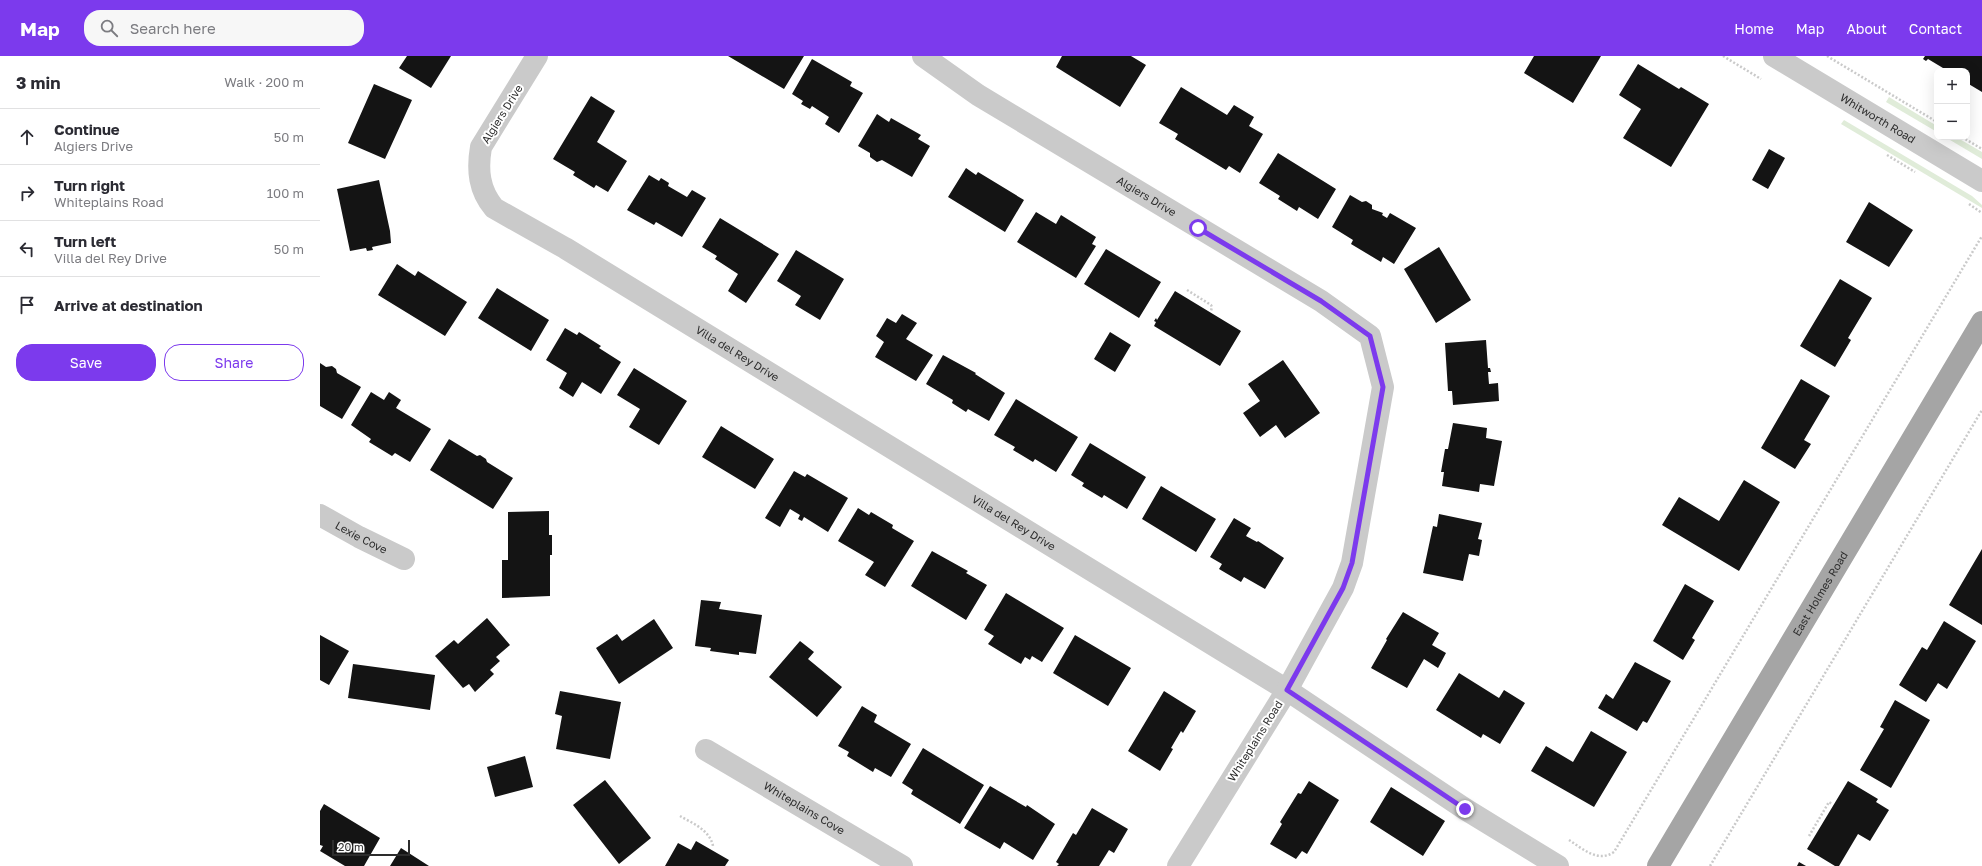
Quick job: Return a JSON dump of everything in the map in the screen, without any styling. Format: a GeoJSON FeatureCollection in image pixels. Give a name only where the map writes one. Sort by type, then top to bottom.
{"type":"FeatureCollection","features":[{"type":"Feature","properties":{"kind":"main road","name":"East Holmes Road"},"geometry":{"type":"LineString","coordinates":[[1658,866],[1982,322]]}},
{"type":"Feature","properties":{"kind":"street","name":"Algiers Drive"},"geometry":{"type":"LineString","coordinates":[[479,175],[478,162],[481,147],[537,56]]}},
{"type":"Feature","properties":{"kind":"street","name":"Algiers Drive"},"geometry":{"type":"LineString","coordinates":[[923,56],[978,95],[1321,301],[1370,336]]}},
{"type":"Feature","properties":{"kind":"street","name":"Whitworth Road"},"geometry":{"type":"LineString","coordinates":[[1774,56],[1982,181]]}},
{"type":"Feature","properties":{"kind":"street","name":"Villa del Rey Drive"},"geometry":{"type":"LineString","coordinates":[[479,175],[481,187],[488,201],[500,212],[565,248],[1287,690],[1465,809],[1558,866]]}},
{"type":"Feature","properties":{"kind":"street","name":"Whiteplains Road"},"geometry":{"type":"LineString","coordinates":[[1178,866],[1287,690],[1343,588],[1352,563],[1383,387],[1370,336]]}},
{"type":"Feature","properties":{"kind":"street","name":"Lexie Cove"},"geometry":{"type":"LineString","coordinates":[[320,515],[359,537],[404,559]]}},
{"type":"Feature","properties":{"kind":"street","name":"Whiteplains Cove"},"geometry":{"type":"LineString","coordinates":[[706,750],[902,866]]}},
{"type":"Feature","properties":{"kind":"path"},"geometry":{"type":"LineString","coordinates":[[1827,56],[1934,120]]}},
{"type":"Feature","properties":{"kind":"path"},"geometry":{"type":"LineString","coordinates":[[1967,140],[1982,149]]}},
{"type":"Feature","properties":{"kind":"path"},"geometry":{"type":"LineString","coordinates":[[1569,840],[1599,857],[1607,857],[1614,852],[1982,236]]}},
{"type":"Feature","properties":{"kind":"path"},"geometry":{"type":"LineString","coordinates":[[1187,290],[1211,305],[1211,311]]}},
{"type":"Feature","properties":{"kind":"path"},"geometry":{"type":"LineString","coordinates":[[1710,866],[1982,410]]}},
{"type":"Feature","properties":{"kind":"path"},"geometry":{"type":"LineString","coordinates":[[1809,836],[1829,802],[1832,804]]}},
{"type":"Feature","properties":{"kind":"path"},"geometry":{"type":"LineString","coordinates":[[680,816],[706,833],[712,839],[713,846]]}},
{"type":"Feature","properties":{"kind":"green space"},"geometry":{"type":"Polygon","coordinates":[[[1889,97],[1934,124],[1934,130],[1886,102],[1889,97]]]}},
{"type":"Feature","properties":{"kind":"green space"},"geometry":{"type":"Polygon","coordinates":[[[1844,120],[1972,196],[1982,205],[1982,208],[1841,124],[1844,120]]]}},
{"type":"Feature","properties":{"kind":"green space"},"geometry":{"type":"Polygon","coordinates":[[[1950,140],[1961,140],[1982,152],[1982,159],[1950,140]]]}},
{"type":"Feature","properties":{"kind":"building"},"geometry":{"type":"Polygon","coordinates":[[[407,56],[451,56],[431,88],[399,68],[407,56]]]}},
{"type":"Feature","properties":{"kind":"building"},"geometry":{"type":"Polygon","coordinates":[[[728,56],[804,56],[784,89],[728,56]]]}},
{"type":"Feature","properties":{"kind":"building"},"geometry":{"type":"Polygon","coordinates":[[[1062,56],[1131,56],[1146,65],[1120,107],[1056,67],[1062,56]]]}},
{"type":"Feature","properties":{"kind":"building"},"geometry":{"type":"Polygon","coordinates":[[[1534,56],[1601,56],[1573,103],[1524,73],[1534,56]]]}},
{"type":"Feature","properties":{"kind":"building"},"geometry":{"type":"Polygon","coordinates":[[[1925,56],[1982,56],[1982,92],[1970,85],[1970,68],[1943,68],[1928,59],[1926,61],[1923,59],[1925,56]]]}},
{"type":"Feature","properties":{"kind":"building"},"geometry":{"type":"Polygon","coordinates":[[[812,59],[852,82],[850,86],[863,93],[839,133],[825,124],[829,117],[812,106],[810,109],[801,104],[803,101],[792,94],[812,59]]]}},
{"type":"Feature","properties":{"kind":"building"},"geometry":{"type":"Polygon","coordinates":[[[1638,64],[1679,89],[1681,87],[1709,104],[1671,167],[1623,138],[1641,109],[1619,95],[1638,64]]]}},
{"type":"Feature","properties":{"kind":"building"},"geometry":{"type":"Polygon","coordinates":[[[374,84],[412,100],[385,159],[348,143],[374,84]]]}},
{"type":"Feature","properties":{"kind":"building"},"geometry":{"type":"Polygon","coordinates":[[[1181,87],[1227,115],[1234,105],[1254,117],[1249,126],[1263,134],[1240,173],[1229,166],[1226,170],[1175,139],[1178,134],[1159,123],[1181,87]]]}},
{"type":"Feature","properties":{"kind":"building"},"geometry":{"type":"Polygon","coordinates":[[[591,96],[615,111],[597,142],[627,161],[608,192],[596,185],[594,188],[573,175],[575,172],[553,159],[591,96]]]}},
{"type":"Feature","properties":{"kind":"building"},"geometry":{"type":"Polygon","coordinates":[[[877,114],[889,122],[891,118],[921,135],[918,139],[930,146],[912,177],[882,160],[877,162],[870,157],[870,153],[858,146],[877,114]]]}},
{"type":"Feature","properties":{"kind":"building"},"geometry":{"type":"Polygon","coordinates":[[[1769,149],[1785,158],[1768,189],[1752,180],[1769,149]]]}},
{"type":"Feature","properties":{"kind":"building"},"geometry":{"type":"Polygon","coordinates":[[[1278,153],[1336,189],[1318,219],[1299,207],[1297,211],[1278,199],[1280,196],[1259,183],[1278,153]]]}},
{"type":"Feature","properties":{"kind":"building"},"geometry":{"type":"Polygon","coordinates":[[[966,168],[976,175],[978,172],[1024,200],[1005,232],[948,197],[966,168]]]}},
{"type":"Feature","properties":{"kind":"building"},"geometry":{"type":"Polygon","coordinates":[[[649,175],[659,181],[661,178],[669,183],[668,186],[687,197],[692,190],[706,198],[682,237],[656,222],[654,225],[627,210],[649,175]]]}},
{"type":"Feature","properties":{"kind":"building"},"geometry":{"type":"Polygon","coordinates":[[[379,180],[390,231],[391,243],[372,247],[373,250],[367,251],[366,248],[350,251],[337,189],[379,180]]]}},
{"type":"Feature","properties":{"kind":"building"},"geometry":{"type":"Polygon","coordinates":[[[1350,195],[1362,202],[1366,201],[1372,205],[1372,209],[1383,213],[1382,215],[1387,218],[1390,213],[1416,228],[1394,264],[1383,257],[1381,262],[1351,244],[1353,240],[1332,227],[1350,195]]]}},
{"type":"Feature","properties":{"kind":"building"},"geometry":{"type":"Polygon","coordinates":[[[1869,202],[1913,230],[1889,267],[1846,242],[1869,202]]]}},
{"type":"Feature","properties":{"kind":"building"},"geometry":{"type":"Polygon","coordinates":[[[1036,212],[1056,224],[1061,215],[1096,237],[1092,244],[1096,246],[1076,278],[1017,242],[1036,212]]]}},
{"type":"Feature","properties":{"kind":"building"},"geometry":{"type":"Polygon","coordinates":[[[720,218],[779,254],[746,303],[728,291],[738,274],[715,259],[717,256],[702,247],[720,218]]]}},
{"type":"Feature","properties":{"kind":"building"},"geometry":{"type":"Polygon","coordinates":[[[1439,247],[1471,300],[1436,323],[1404,269],[1439,247]]]}},
{"type":"Feature","properties":{"kind":"building"},"geometry":{"type":"Polygon","coordinates":[[[1106,249],[1161,282],[1139,318],[1084,284],[1106,249]]]}},
{"type":"Feature","properties":{"kind":"building"},"geometry":{"type":"Polygon","coordinates":[[[796,250],[844,279],[820,320],[795,305],[801,296],[777,281],[796,250]]]}},
{"type":"Feature","properties":{"kind":"building"},"geometry":{"type":"Polygon","coordinates":[[[397,264],[415,276],[418,271],[467,302],[445,336],[378,295],[397,264]]]}},
{"type":"Feature","properties":{"kind":"building"},"geometry":{"type":"Polygon","coordinates":[[[1840,279],[1872,298],[1848,338],[1851,340],[1835,367],[1800,346],[1840,279]]]}},
{"type":"Feature","properties":{"kind":"building"},"geometry":{"type":"Polygon","coordinates":[[[497,288],[549,320],[531,351],[478,318],[497,288]]]}},
{"type":"Feature","properties":{"kind":"building"},"geometry":{"type":"Polygon","coordinates":[[[1175,291],[1241,331],[1220,366],[1154,326],[1156,322],[1154,321],[1156,318],[1157,320],[1175,291]]]}},
{"type":"Feature","properties":{"kind":"building"},"geometry":{"type":"Polygon","coordinates":[[[902,314],[917,323],[906,339],[933,355],[916,381],[875,357],[884,342],[876,336],[887,318],[896,323],[902,314]]]}},
{"type":"Feature","properties":{"kind":"building"},"geometry":{"type":"Polygon","coordinates":[[[565,328],[577,335],[579,332],[601,346],[599,348],[621,362],[601,394],[582,382],[573,397],[559,388],[567,373],[546,360],[565,328]]]}},
{"type":"Feature","properties":{"kind":"building"},"geometry":{"type":"Polygon","coordinates":[[[1110,332],[1131,345],[1115,372],[1094,359],[1110,332]]]}},
{"type":"Feature","properties":{"kind":"building"},"geometry":{"type":"Polygon","coordinates":[[[1486,340],[1488,368],[1490,368],[1491,372],[1488,372],[1489,384],[1498,383],[1499,401],[1453,405],[1452,391],[1448,391],[1445,343],[1486,340]]]}},
{"type":"Feature","properties":{"kind":"building"},"geometry":{"type":"Polygon","coordinates":[[[943,355],[976,373],[975,374],[1005,393],[989,421],[968,409],[966,412],[952,403],[953,400],[926,384],[943,355]]]}},
{"type":"Feature","properties":{"kind":"building"},"geometry":{"type":"Polygon","coordinates":[[[1283,360],[1320,413],[1285,438],[1276,425],[1260,437],[1243,413],[1260,401],[1248,384],[1283,360]]]}},
{"type":"Feature","properties":{"kind":"building"},"geometry":{"type":"Polygon","coordinates":[[[320,363],[326,367],[332,366],[336,369],[337,373],[361,387],[342,419],[320,406],[320,363]]]}},
{"type":"Feature","properties":{"kind":"building"},"geometry":{"type":"Polygon","coordinates":[[[634,368],[687,401],[659,445],[629,427],[640,409],[617,395],[634,368]]]}},
{"type":"Feature","properties":{"kind":"building"},"geometry":{"type":"Polygon","coordinates":[[[1801,379],[1830,396],[1804,440],[1811,444],[1795,469],[1761,448],[1801,379]]]}},
{"type":"Feature","properties":{"kind":"building"},"geometry":{"type":"Polygon","coordinates":[[[371,392],[384,400],[389,392],[401,400],[396,408],[431,429],[410,462],[395,453],[392,456],[369,442],[371,439],[351,425],[371,392]]]}},
{"type":"Feature","properties":{"kind":"building"},"geometry":{"type":"Polygon","coordinates":[[[1016,399],[1078,437],[1056,472],[1035,459],[1033,462],[1013,450],[1015,447],[994,435],[1016,399]]]}},
{"type":"Feature","properties":{"kind":"building"},"geometry":{"type":"Polygon","coordinates":[[[1453,423],[1487,428],[1486,438],[1502,441],[1494,486],[1480,484],[1479,492],[1442,486],[1444,472],[1441,472],[1445,449],[1448,449],[1453,423]]]}},
{"type":"Feature","properties":{"kind":"building"},"geometry":{"type":"Polygon","coordinates":[[[721,426],[774,459],[755,489],[702,457],[721,426]]]}},
{"type":"Feature","properties":{"kind":"building"},"geometry":{"type":"Polygon","coordinates":[[[449,439],[477,456],[480,455],[486,459],[487,462],[513,478],[493,509],[430,470],[449,439]]]}},
{"type":"Feature","properties":{"kind":"building"},"geometry":{"type":"Polygon","coordinates":[[[1090,443],[1146,477],[1127,509],[1104,495],[1102,498],[1082,486],[1084,483],[1071,475],[1090,443]]]}},
{"type":"Feature","properties":{"kind":"building"},"geometry":{"type":"Polygon","coordinates":[[[794,471],[805,477],[807,474],[848,498],[828,532],[804,517],[802,521],[798,519],[800,515],[790,509],[780,527],[765,518],[794,471]]]}},
{"type":"Feature","properties":{"kind":"building"},"geometry":{"type":"Polygon","coordinates":[[[1744,480],[1780,502],[1739,571],[1662,525],[1679,497],[1719,521],[1744,480]]]}},
{"type":"Feature","properties":{"kind":"building"},"geometry":{"type":"Polygon","coordinates":[[[1161,486],[1216,519],[1196,552],[1142,519],[1161,486]]]}},
{"type":"Feature","properties":{"kind":"building"},"geometry":{"type":"Polygon","coordinates":[[[858,508],[869,515],[871,512],[893,525],[892,528],[914,541],[885,587],[865,575],[874,562],[838,541],[858,508]]]}},
{"type":"Feature","properties":{"kind":"building"},"geometry":{"type":"Polygon","coordinates":[[[549,511],[549,535],[552,535],[552,555],[550,555],[550,596],[502,598],[502,560],[508,560],[508,512],[549,511]]]}},
{"type":"Feature","properties":{"kind":"building"},"geometry":{"type":"Polygon","coordinates":[[[1439,514],[1482,523],[1478,539],[1482,540],[1479,556],[1469,554],[1463,581],[1423,573],[1433,526],[1437,527],[1439,514]]]}},
{"type":"Feature","properties":{"kind":"building"},"geometry":{"type":"Polygon","coordinates":[[[1234,518],[1251,528],[1246,536],[1257,542],[1258,541],[1284,558],[1265,589],[1244,577],[1241,582],[1219,569],[1222,564],[1210,557],[1234,518]]]}},
{"type":"Feature","properties":{"kind":"building"},"geometry":{"type":"Polygon","coordinates":[[[1982,549],[1982,625],[1949,605],[1982,549]]]}},
{"type":"Feature","properties":{"kind":"building"},"geometry":{"type":"Polygon","coordinates":[[[932,551],[968,571],[966,573],[987,585],[966,620],[911,586],[932,551]]]}},
{"type":"Feature","properties":{"kind":"building"},"geometry":{"type":"Polygon","coordinates":[[[1685,584],[1714,601],[1692,638],[1695,640],[1683,660],[1653,641],[1685,584]]]}},
{"type":"Feature","properties":{"kind":"building"},"geometry":{"type":"Polygon","coordinates":[[[1006,593],[1064,628],[1042,662],[1032,656],[1030,660],[1025,657],[1021,664],[988,644],[994,636],[984,630],[1006,593]]]}},
{"type":"Feature","properties":{"kind":"building"},"geometry":{"type":"Polygon","coordinates":[[[701,600],[721,602],[719,609],[762,615],[756,654],[739,652],[739,655],[710,651],[711,648],[695,646],[701,600]]]}},
{"type":"Feature","properties":{"kind":"building"},"geometry":{"type":"Polygon","coordinates":[[[1403,612],[1439,633],[1432,645],[1446,653],[1438,668],[1424,659],[1407,688],[1371,668],[1387,640],[1386,639],[1403,612]]]}},
{"type":"Feature","properties":{"kind":"building"},"geometry":{"type":"Polygon","coordinates":[[[487,618],[510,645],[496,657],[500,661],[490,670],[494,674],[475,692],[469,684],[463,688],[435,656],[454,640],[458,644],[487,618]]]}},
{"type":"Feature","properties":{"kind":"building"},"geometry":{"type":"Polygon","coordinates":[[[654,619],[673,648],[619,684],[596,648],[617,634],[622,641],[654,619]]]}},
{"type":"Feature","properties":{"kind":"building"},"geometry":{"type":"Polygon","coordinates":[[[1944,621],[1976,641],[1947,689],[1938,683],[1926,702],[1899,685],[1922,647],[1927,650],[1944,621]]]}},
{"type":"Feature","properties":{"kind":"building"},"geometry":{"type":"Polygon","coordinates":[[[320,635],[349,651],[329,685],[320,680],[320,635]]]}},
{"type":"Feature","properties":{"kind":"building"},"geometry":{"type":"Polygon","coordinates":[[[1075,635],[1131,668],[1108,706],[1053,673],[1075,635]]]}},
{"type":"Feature","properties":{"kind":"building"},"geometry":{"type":"Polygon","coordinates":[[[800,641],[814,652],[808,659],[842,687],[817,717],[769,677],[800,641]]]}},
{"type":"Feature","properties":{"kind":"building"},"geometry":{"type":"Polygon","coordinates":[[[1635,662],[1671,681],[1647,723],[1643,721],[1637,731],[1598,708],[1606,694],[1613,699],[1635,662]]]}},
{"type":"Feature","properties":{"kind":"building"},"geometry":{"type":"Polygon","coordinates":[[[353,664],[435,675],[430,710],[348,698],[353,664]]]}},
{"type":"Feature","properties":{"kind":"building"},"geometry":{"type":"Polygon","coordinates":[[[1459,673],[1499,698],[1504,690],[1525,703],[1500,744],[1483,734],[1481,738],[1436,710],[1459,673]]]}},
{"type":"Feature","properties":{"kind":"building"},"geometry":{"type":"Polygon","coordinates":[[[560,691],[621,702],[610,759],[556,749],[562,716],[555,714],[560,691]]]}},
{"type":"Feature","properties":{"kind":"building"},"geometry":{"type":"Polygon","coordinates":[[[1164,691],[1196,711],[1183,733],[1181,731],[1171,748],[1173,749],[1160,771],[1128,751],[1164,691]]]}},
{"type":"Feature","properties":{"kind":"building"},"geometry":{"type":"Polygon","coordinates":[[[1895,700],[1930,720],[1891,788],[1860,770],[1884,729],[1880,727],[1895,700]]]}},
{"type":"Feature","properties":{"kind":"building"},"geometry":{"type":"Polygon","coordinates":[[[862,706],[877,715],[874,722],[911,744],[891,777],[875,768],[873,772],[847,756],[849,752],[838,746],[862,706]]]}},
{"type":"Feature","properties":{"kind":"building"},"geometry":{"type":"Polygon","coordinates":[[[1591,731],[1627,752],[1594,807],[1531,771],[1546,746],[1573,762],[1591,731]]]}},
{"type":"Feature","properties":{"kind":"building"},"geometry":{"type":"Polygon","coordinates":[[[923,748],[984,785],[960,824],[911,794],[913,790],[902,783],[923,748]]]}},
{"type":"Feature","properties":{"kind":"building"},"geometry":{"type":"Polygon","coordinates":[[[525,756],[533,787],[495,797],[487,767],[525,756]]]}},
{"type":"Feature","properties":{"kind":"building"},"geometry":{"type":"Polygon","coordinates":[[[605,780],[651,838],[619,864],[573,805],[605,780]]]}},
{"type":"Feature","properties":{"kind":"building"},"geometry":{"type":"Polygon","coordinates":[[[1309,781],[1339,800],[1307,854],[1302,851],[1296,859],[1270,844],[1282,824],[1280,822],[1298,793],[1301,794],[1309,781]]]}},
{"type":"Feature","properties":{"kind":"building"},"geometry":{"type":"Polygon","coordinates":[[[1848,781],[1878,799],[1876,802],[1889,810],[1870,841],[1858,834],[1839,866],[1835,866],[1807,849],[1848,781]]]}},
{"type":"Feature","properties":{"kind":"building"},"geometry":{"type":"Polygon","coordinates":[[[990,786],[1026,807],[1027,805],[1055,824],[1033,860],[1004,842],[1000,849],[964,828],[990,786]]]}},
{"type":"Feature","properties":{"kind":"building"},"geometry":{"type":"Polygon","coordinates":[[[1391,787],[1445,821],[1423,856],[1370,822],[1391,787]]]}},
{"type":"Feature","properties":{"kind":"building"},"geometry":{"type":"Polygon","coordinates":[[[324,804],[380,838],[364,866],[345,866],[320,851],[323,846],[320,845],[320,811],[324,804]]]}},
{"type":"Feature","properties":{"kind":"building"},"geometry":{"type":"Polygon","coordinates":[[[1092,808],[1128,829],[1114,853],[1109,850],[1099,866],[1057,866],[1059,864],[1056,862],[1073,833],[1076,835],[1092,808]]]}},
{"type":"Feature","properties":{"kind":"building"},"geometry":{"type":"Polygon","coordinates":[[[696,841],[729,860],[725,866],[665,866],[678,843],[691,850],[696,841]]]}},
{"type":"Feature","properties":{"kind":"building"},"geometry":{"type":"Polygon","coordinates":[[[401,848],[429,866],[390,866],[401,848]]]}},
{"type":"Feature","properties":{"kind":"building"},"geometry":{"type":"Polygon","coordinates":[[[1799,862],[1806,866],[1797,866],[1799,862]]]}},
{"type":"Feature","properties":{"kind":"route"},"geometry":{"type":"LineString","coordinates":[[1198,228],[1303,292],[1321,301],[1370,336],[1383,387],[1352,563],[1343,588],[1287,690],[1465,809]]}}]}
